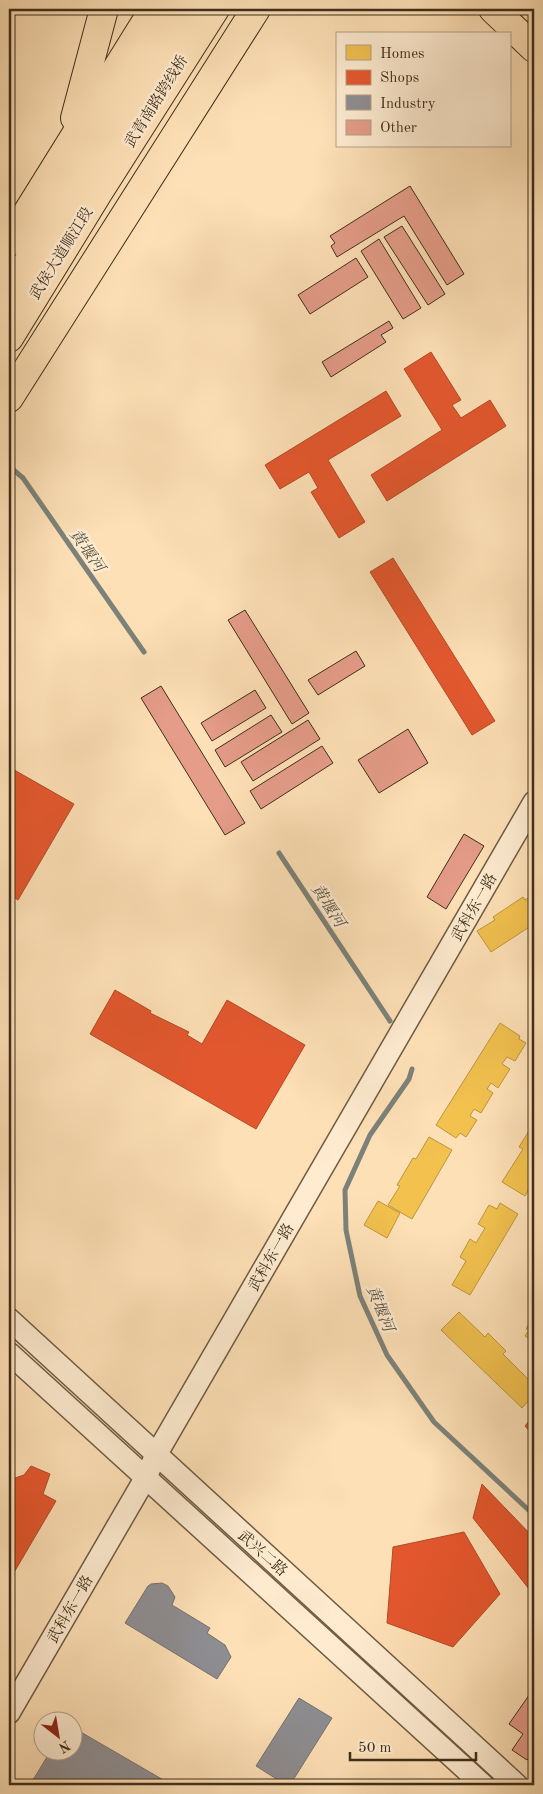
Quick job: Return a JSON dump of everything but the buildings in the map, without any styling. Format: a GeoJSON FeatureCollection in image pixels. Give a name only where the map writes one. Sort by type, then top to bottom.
{"type":"FeatureCollection","features":[{"type":"Feature","properties":{"kind":"main road"},"geometry":{"type":"LineString","coordinates":[[68,146],[104,9]]}},
{"type":"Feature","properties":{"kind":"main road"},"geometry":{"type":"LineString","coordinates":[[9,242],[154,9]]}},
{"type":"Feature","properties":{"kind":"main road","name":"武青南路跨线桥"},"geometry":{"type":"LineString","coordinates":[[86,188],[184,9]]}},
{"type":"Feature","properties":{"kind":"main road","name":"武青南路跨线桥"},"geometry":{"type":"LineString","coordinates":[[86,188],[215,9]]}},
{"type":"Feature","properties":{"kind":"main road"},"geometry":{"type":"LineString","coordinates":[[9,398],[256,9]]}},
{"type":"Feature","properties":{"kind":"main road"},"geometry":{"type":"LineString","coordinates":[[493,9],[534,48]]}},
{"type":"Feature","properties":{"kind":"main road","name":"武侯大道顺江段"},"geometry":{"type":"LineString","coordinates":[[9,294],[86,188]]}},
{"type":"Feature","properties":{"kind":"main road","name":"武侯大道顺江段"},"geometry":{"type":"LineString","coordinates":[[9,338],[86,188]]}},
{"type":"Feature","properties":{"kind":"street","name":"武科东一路"},"geometry":{"type":"LineString","coordinates":[[9,1713],[534,802]]}},
{"type":"Feature","properties":{"kind":"street","name":"武兴二路"},"geometry":{"type":"LineString","coordinates":[[9,1320],[517,1785]]}},
{"type":"Feature","properties":{"kind":"street"},"geometry":{"type":"LineString","coordinates":[[9,1353],[483,1785]]}},
{"type":"Feature","properties":{"kind":"waterway","name":"黄堰河"},"geometry":{"type":"LineString","coordinates":[[9,466],[23,478],[144,652]]}},
{"type":"Feature","properties":{"kind":"waterway","name":"黄堰河"},"geometry":{"type":"LineString","coordinates":[[279,853],[390,1021]]}},
{"type":"Feature","properties":{"kind":"waterway","name":"黄堰河"},"geometry":{"type":"LineString","coordinates":[[412,1069],[409,1079],[370,1135],[345,1190],[346,1230],[360,1296],[387,1355],[434,1422],[534,1515]]}}]}
